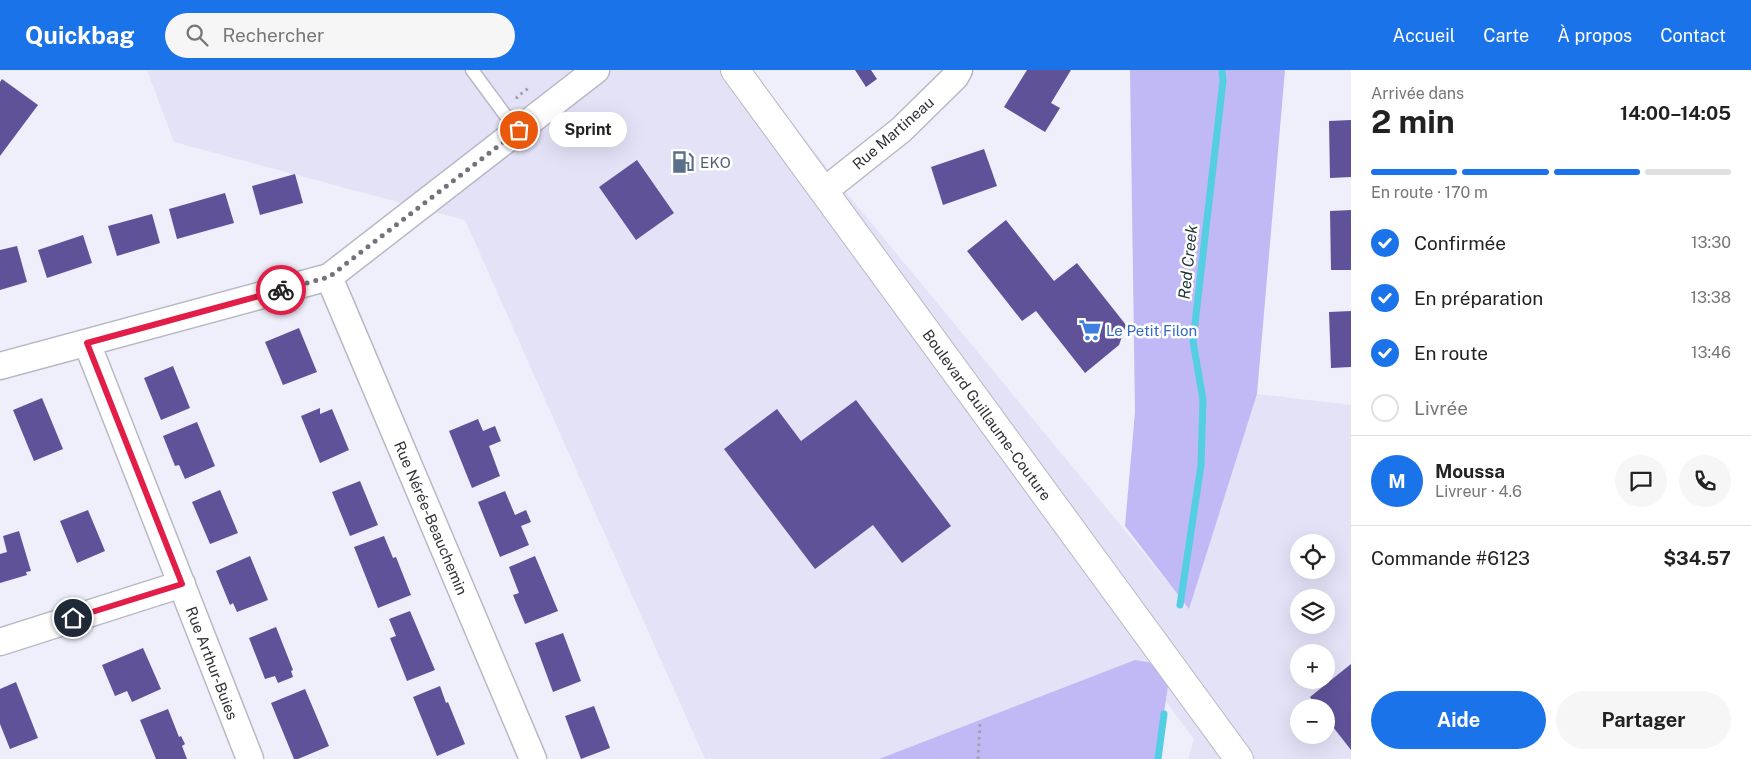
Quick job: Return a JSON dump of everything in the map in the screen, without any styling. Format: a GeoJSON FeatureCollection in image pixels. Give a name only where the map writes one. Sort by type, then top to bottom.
{"type":"FeatureCollection","features":[{"type":"Feature","properties":{"kind":"main road","name":"Boulevard Guillaume-Couture"},"geometry":{"type":"LineString","coordinates":[[735,70],[1239,759]]}},
{"type":"Feature","properties":{"kind":"street"},"geometry":{"type":"LineString","coordinates":[[0,366],[329,277],[596,70]]}},
{"type":"Feature","properties":{"kind":"street","name":"Rue Martineau"},"geometry":{"type":"LineString","coordinates":[[824,191],[901,130],[955,77],[959,70]]}},
{"type":"Feature","properties":{"kind":"street","name":"Rue Nérée-Beauchemin"},"geometry":{"type":"LineString","coordinates":[[329,277],[533,759]]}},
{"type":"Feature","properties":{"kind":"street","name":"Rue Arthur-Buies"},"geometry":{"type":"LineString","coordinates":[[87,343],[250,759]]}},
{"type":"Feature","properties":{"kind":"street"},"geometry":{"type":"LineString","coordinates":[[0,642],[182,584]]}},
{"type":"Feature","properties":{"kind":"lane"},"geometry":{"type":"LineString","coordinates":[[472,70],[517,131]]}},
{"type":"Feature","properties":{"kind":"path"},"geometry":{"type":"LineString","coordinates":[[978,759],[980,723]]}},
{"type":"Feature","properties":{"kind":"shaded area"},"geometry":{"type":"Polygon","coordinates":[[[147,70],[752,70],[844,190],[1189,608],[1257,394],[1351,405],[1351,759],[1188,759],[1194,739],[1135,661],[879,759],[705,759],[465,220],[174,142],[147,70]]]}},
{"type":"Feature","properties":{"kind":"shaded area"},"geometry":{"type":"Polygon","coordinates":[[[1130,70],[1285,70],[1257,394],[1189,609],[1125,526],[1135,412],[1130,70]]]}},
{"type":"Feature","properties":{"kind":"shaded area"},"geometry":{"type":"Polygon","coordinates":[[[1135,660],[1171,666],[1157,759],[879,759],[1135,660]]]}},
{"type":"Feature","properties":{"kind":"building"},"geometry":{"type":"Polygon","coordinates":[[[855,70],[871,70],[877,79],[866,87],[855,70]]]}},
{"type":"Feature","properties":{"kind":"building"},"geometry":{"type":"Polygon","coordinates":[[[1027,70],[1071,70],[1051,103],[1060,108],[1045,132],[1004,107],[1027,70]]]}},
{"type":"Feature","properties":{"kind":"building"},"geometry":{"type":"Polygon","coordinates":[[[2,79],[38,105],[0,156],[0,82],[2,79]]]}},
{"type":"Feature","properties":{"kind":"building"},"geometry":{"type":"Polygon","coordinates":[[[1351,120],[1351,177],[1330,178],[1329,121],[1351,120]]]}},
{"type":"Feature","properties":{"kind":"building"},"geometry":{"type":"Polygon","coordinates":[[[984,149],[997,186],[943,205],[931,167],[984,149]]]}},
{"type":"Feature","properties":{"kind":"building"},"geometry":{"type":"Polygon","coordinates":[[[637,160],[674,213],[636,240],[599,187],[637,160]]]}},
{"type":"Feature","properties":{"kind":"building"},"geometry":{"type":"Polygon","coordinates":[[[295,174],[303,203],[260,215],[252,186],[295,174]]]}},
{"type":"Feature","properties":{"kind":"building"},"geometry":{"type":"Polygon","coordinates":[[[225,193],[234,223],[177,239],[169,209],[225,193]]]}},
{"type":"Feature","properties":{"kind":"building"},"geometry":{"type":"Polygon","coordinates":[[[1351,210],[1351,270],[1331,270],[1330,211],[1351,210]]]}},
{"type":"Feature","properties":{"kind":"building"},"geometry":{"type":"Polygon","coordinates":[[[152,214],[160,243],[117,256],[108,226],[152,214]]]}},
{"type":"Feature","properties":{"kind":"building"},"geometry":{"type":"Polygon","coordinates":[[[1006,220],[1054,281],[1077,263],[1126,325],[1119,345],[1085,373],[1036,311],[1022,321],[967,251],[1006,220]]]}},
{"type":"Feature","properties":{"kind":"building"},"geometry":{"type":"Polygon","coordinates":[[[83,235],[92,263],[47,278],[38,250],[83,235]]]}},
{"type":"Feature","properties":{"kind":"building"},"geometry":{"type":"Polygon","coordinates":[[[17,246],[27,282],[0,290],[0,250],[17,246]]]}},
{"type":"Feature","properties":{"kind":"building"},"geometry":{"type":"Polygon","coordinates":[[[1351,311],[1351,367],[1331,368],[1329,312],[1351,311]]]}},
{"type":"Feature","properties":{"kind":"building"},"geometry":{"type":"Polygon","coordinates":[[[299,328],[317,372],[283,385],[265,342],[299,328]]]}},
{"type":"Feature","properties":{"kind":"building"},"geometry":{"type":"Polygon","coordinates":[[[173,366],[190,408],[161,420],[144,378],[173,366]]]}},
{"type":"Feature","properties":{"kind":"building"},"geometry":{"type":"Polygon","coordinates":[[[42,398],[63,449],[34,461],[13,410],[42,398]]]}},
{"type":"Feature","properties":{"kind":"building"},"geometry":{"type":"Polygon","coordinates":[[[856,400],[951,526],[902,563],[873,525],[815,569],[724,449],[777,409],[801,441],[856,400]]]}},
{"type":"Feature","properties":{"kind":"building"},"geometry":{"type":"Polygon","coordinates":[[[320,408],[320,414],[332,409],[349,450],[320,463],[301,416],[320,408]]]}},
{"type":"Feature","properties":{"kind":"building"},"geometry":{"type":"Polygon","coordinates":[[[478,419],[483,431],[495,426],[501,441],[489,446],[500,476],[472,488],[449,431],[478,419]]]}},
{"type":"Feature","properties":{"kind":"building"},"geometry":{"type":"Polygon","coordinates":[[[197,422],[215,466],[185,479],[179,465],[175,466],[163,436],[197,422]]]}},
{"type":"Feature","properties":{"kind":"building"},"geometry":{"type":"Polygon","coordinates":[[[360,481],[378,525],[350,536],[332,492],[360,481]]]}},
{"type":"Feature","properties":{"kind":"building"},"geometry":{"type":"Polygon","coordinates":[[[220,490],[238,533],[210,544],[192,502],[220,490]]]}},
{"type":"Feature","properties":{"kind":"building"},"geometry":{"type":"Polygon","coordinates":[[[505,491],[515,515],[526,510],[531,522],[521,526],[529,545],[500,557],[478,502],[505,491]]]}},
{"type":"Feature","properties":{"kind":"building"},"geometry":{"type":"Polygon","coordinates":[[[88,510],[105,551],[77,563],[60,521],[88,510]]]}},
{"type":"Feature","properties":{"kind":"building"},"geometry":{"type":"Polygon","coordinates":[[[19,531],[31,571],[26,572],[27,575],[0,583],[0,554],[7,552],[3,536],[19,531]]]}},
{"type":"Feature","properties":{"kind":"building"},"geometry":{"type":"Polygon","coordinates":[[[384,536],[393,558],[396,557],[411,595],[378,608],[354,547],[384,536]]]}},
{"type":"Feature","properties":{"kind":"building"},"geometry":{"type":"Polygon","coordinates":[[[250,556],[268,600],[237,612],[233,603],[230,605],[216,571],[250,556]]]}},
{"type":"Feature","properties":{"kind":"building"},"geometry":{"type":"Polygon","coordinates":[[[535,556],[558,611],[525,624],[513,595],[519,593],[509,567],[535,556]]]}},
{"type":"Feature","properties":{"kind":"building"},"geometry":{"type":"Polygon","coordinates":[[[410,611],[435,670],[407,681],[390,638],[396,636],[389,619],[410,611]]]}},
{"type":"Feature","properties":{"kind":"building"},"geometry":{"type":"Polygon","coordinates":[[[276,627],[293,670],[291,671],[293,677],[278,683],[275,676],[265,679],[249,638],[276,627]]]}},
{"type":"Feature","properties":{"kind":"building"},"geometry":{"type":"Polygon","coordinates":[[[563,633],[581,681],[553,692],[535,643],[563,633]]]}},
{"type":"Feature","properties":{"kind":"building"},"geometry":{"type":"Polygon","coordinates":[[[143,648],[161,689],[132,702],[127,691],[115,696],[102,665],[143,648]]]}},
{"type":"Feature","properties":{"kind":"building"},"geometry":{"type":"Polygon","coordinates":[[[1351,664],[1351,750],[1335,730],[1335,699],[1311,699],[1310,697],[1320,689],[1335,689],[1335,677],[1351,664]]]}},
{"type":"Feature","properties":{"kind":"building"},"geometry":{"type":"Polygon","coordinates":[[[16,682],[38,738],[10,749],[0,724],[0,689],[16,682]]]}},
{"type":"Feature","properties":{"kind":"building"},"geometry":{"type":"Polygon","coordinates":[[[440,686],[465,744],[437,756],[413,697],[440,686]]]}},
{"type":"Feature","properties":{"kind":"building"},"geometry":{"type":"Polygon","coordinates":[[[305,689],[329,746],[294,759],[271,703],[305,689]]]}},
{"type":"Feature","properties":{"kind":"building"},"geometry":{"type":"Polygon","coordinates":[[[594,706],[610,748],[581,759],[565,716],[594,706]]]}},
{"type":"Feature","properties":{"kind":"building"},"geometry":{"type":"Polygon","coordinates":[[[168,709],[179,737],[181,736],[185,744],[182,746],[187,759],[156,759],[140,720],[168,709]]]}},
{"type":"Feature","properties":{"kind":"waterway","name":"Red Creek"},"geometry":{"type":"LineString","coordinates":[[1180,605],[1201,465],[1203,400],[1193,341],[1223,81],[1222,70]]}},
{"type":"Feature","properties":{"kind":"waterway","name":"Red Creek"},"geometry":{"type":"LineString","coordinates":[[1158,759],[1164,714]]}},
{"type":"Feature","properties":{"kind":"way so far"},"geometry":{"type":"LineString","coordinates":[[281,290],[329,277],[519,130]]}},
{"type":"Feature","properties":{"kind":"place","name":"Sprint"},"geometry":{"type":"Point","coordinates":[519,130]}},
{"type":"Feature","properties":{"kind":"place","name":"EKO"},"geometry":{"type":"Point","coordinates":[683,162]}},
{"type":"Feature","properties":{"kind":"place","name":"Le Petit Filon"},"geometry":{"type":"Point","coordinates":[1090,330]}},
{"type":"Feature","properties":{"kind":"route"},"geometry":{"type":"LineString","coordinates":[[73,618],[182,584],[87,343],[281,290]]}}]}
